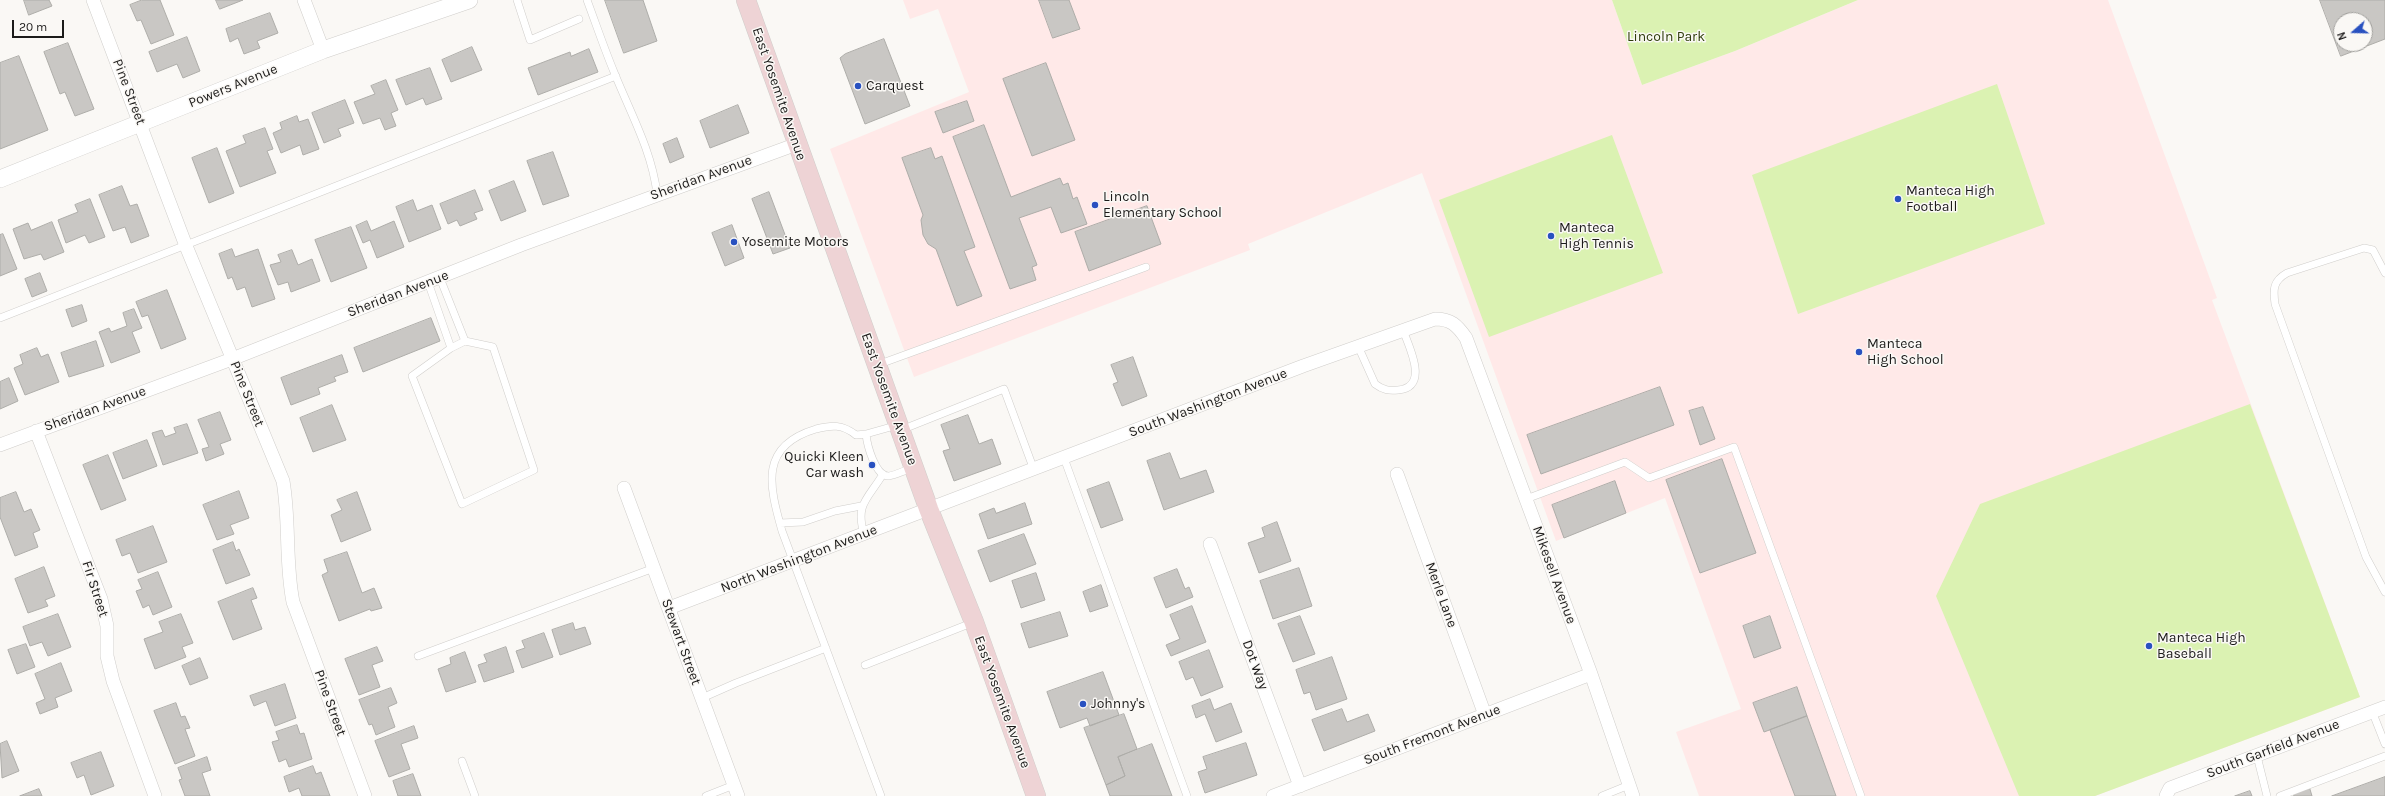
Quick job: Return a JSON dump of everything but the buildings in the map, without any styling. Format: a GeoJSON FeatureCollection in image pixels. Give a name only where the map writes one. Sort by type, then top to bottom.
{"type":"FeatureCollection","features":[{"type":"Feature","properties":{"kind":"main road","name":"East Yosemite Avenue"},"geometry":{"type":"LineString","coordinates":[[746,0],[777,81],[797,144],[929,510],[974,622],[1036,796]]}},
{"type":"Feature","properties":{"kind":"street","name":"Pine Street"},"geometry":{"type":"LineString","coordinates":[[93,0],[141,122],[186,246],[282,480],[287,508],[288,579],[293,602],[365,796]]}},
{"type":"Feature","properties":{"kind":"street"},"geometry":{"type":"LineString","coordinates":[[304,0],[323,50]]}},
{"type":"Feature","properties":{"kind":"street","name":"Powers Avenue"},"geometry":{"type":"LineString","coordinates":[[0,179],[323,50],[465,1]]}},
{"type":"Feature","properties":{"kind":"street","name":"Sheridan Avenue"},"geometry":{"type":"LineString","coordinates":[[0,445],[232,359],[657,194],[797,144]]}},
{"type":"Feature","properties":{"kind":"street","name":"South Washington Avenue"},"geometry":{"type":"LineString","coordinates":[[929,510],[1358,346],[1435,319],[1447,319],[1458,326],[1466,338],[1472,354]]}},
{"type":"Feature","properties":{"kind":"street","name":"Mikesell Avenue"},"geometry":{"type":"LineString","coordinates":[[1472,354],[1591,674],[1631,791]]}},
{"type":"Feature","properties":{"kind":"street","name":"Fir Street"},"geometry":{"type":"LineString","coordinates":[[36,431],[101,599],[107,626],[107,656],[113,681],[155,796]]}},
{"type":"Feature","properties":{"kind":"street","name":"Merle Lane"},"geometry":{"type":"LineString","coordinates":[[1397,474],[1485,715]]}},
{"type":"Feature","properties":{"kind":"street","name":"Stewart Street"},"geometry":{"type":"LineString","coordinates":[[624,488],[736,790]]}},
{"type":"Feature","properties":{"kind":"street","name":"North Washington Avenue"},"geometry":{"type":"LineString","coordinates":[[669,608],[929,510]]}},
{"type":"Feature","properties":{"kind":"street","name":"Dot Way"},"geometry":{"type":"LineString","coordinates":[[1210,544],[1300,786]]}},
{"type":"Feature","properties":{"kind":"street","name":"South Fremont Avenue"},"geometry":{"type":"LineString","coordinates":[[1274,796],[1591,674]]}},
{"type":"Feature","properties":{"kind":"street","name":"South Garfield Avenue"},"geometry":{"type":"LineString","coordinates":[[2166,796],[2170,788],[2385,707]]}},
{"type":"Feature","properties":{"kind":"lane"},"geometry":{"type":"LineString","coordinates":[[517,0],[530,40],[579,19]]}},
{"type":"Feature","properties":{"kind":"lane"},"geometry":{"type":"LineString","coordinates":[[587,0],[616,76],[633,114],[654,175],[657,194]]}},
{"type":"Feature","properties":{"kind":"lane"},"geometry":{"type":"LineString","coordinates":[[0,318],[616,76]]}},
{"type":"Feature","properties":{"kind":"lane"},"geometry":{"type":"LineString","coordinates":[[2385,273],[2374,250],[2364,248],[2287,273],[2279,277],[2273,288],[2275,304],[2366,557],[2385,592]]}},
{"type":"Feature","properties":{"kind":"lane"},"geometry":{"type":"LineString","coordinates":[[877,365],[1146,267]]}},
{"type":"Feature","properties":{"kind":"lane"},"geometry":{"type":"LineString","coordinates":[[434,280],[465,341]]}},
{"type":"Feature","properties":{"kind":"lane"},"geometry":{"type":"LineString","coordinates":[[434,280],[451,348]]}},
{"type":"Feature","properties":{"kind":"lane"},"geometry":{"type":"LineString","coordinates":[[1358,346],[1375,384],[1390,391],[1402,390],[1411,385],[1416,379],[1416,369],[1403,330]]}},
{"type":"Feature","properties":{"kind":"lane"},"geometry":{"type":"LineString","coordinates":[[465,341],[493,347],[534,470],[462,504],[412,376],[451,348],[465,341]]}},
{"type":"Feature","properties":{"kind":"lane"},"geometry":{"type":"LineString","coordinates":[[881,796],[780,523],[772,492],[772,474],[778,452],[785,445],[807,432],[831,425],[846,427],[856,435],[900,427],[954,409],[1004,389],[1034,470]]}},
{"type":"Feature","properties":{"kind":"lane"},"geometry":{"type":"LineString","coordinates":[[866,434],[875,466],[883,474],[888,476],[914,467]]}},
{"type":"Feature","properties":{"kind":"lane"},"geometry":{"type":"LineString","coordinates":[[1526,499],[1625,462],[1648,478],[1734,447],[1861,796]]}},
{"type":"Feature","properties":{"kind":"lane"},"geometry":{"type":"LineString","coordinates":[[1064,458],[1187,796]]}},
{"type":"Feature","properties":{"kind":"lane"},"geometry":{"type":"LineString","coordinates":[[864,534],[860,521],[861,506],[883,474]]}},
{"type":"Feature","properties":{"kind":"lane"},"geometry":{"type":"LineString","coordinates":[[780,523],[803,522],[835,511],[861,506]]}},
{"type":"Feature","properties":{"kind":"lane"},"geometry":{"type":"LineString","coordinates":[[418,656],[654,568]]}},
{"type":"Feature","properties":{"kind":"lane"},"geometry":{"type":"LineString","coordinates":[[865,665],[974,622]]}},
{"type":"Feature","properties":{"kind":"lane"},"geometry":{"type":"LineString","coordinates":[[702,698],[826,648]]}},
{"type":"Feature","properties":{"kind":"lane"},"geometry":{"type":"LineString","coordinates":[[2372,711],[2385,744]]}},
{"type":"Feature","properties":{"kind":"lane"},"geometry":{"type":"LineString","coordinates":[[2257,756],[2268,796]]}},
{"type":"Feature","properties":{"kind":"lane"},"geometry":{"type":"LineString","coordinates":[[2280,796],[2385,756]]}},
{"type":"Feature","properties":{"kind":"lane"},"geometry":{"type":"LineString","coordinates":[[462,760],[475,796]]}},
{"type":"Feature","properties":{"kind":"lane"},"geometry":{"type":"LineString","coordinates":[[706,796],[736,790]]}},
{"type":"Feature","properties":{"kind":"lane"},"geometry":{"type":"LineString","coordinates":[[1602,796],[1631,791]]}},
{"type":"Feature","properties":{"kind":"shaded area","name":"Manteca High School"},"geometry":{"type":"Polygon","coordinates":[[[903,0],[1612,0],[1642,85],[1735,51],[1858,0],[2108,0],[2217,298],[2212,300],[2360,697],[2095,796],[1699,796],[1676,732],[1741,709],[1665,498],[1556,541],[1422,173],[1248,244],[1250,250],[914,377],[830,149],[969,92],[938,9],[910,19],[903,0]]]}},
{"type":"Feature","properties":{"kind":"green space","name":"Lincoln Park"},"geometry":{"type":"Polygon","coordinates":[[[1612,0],[1858,0],[1735,51],[1642,85],[1612,0]]]}},
{"type":"Feature","properties":{"kind":"green space","name":"Manteca High Football"},"geometry":{"type":"Polygon","coordinates":[[[1997,84],[2045,224],[1798,314],[1752,175],[1997,84]]]}},
{"type":"Feature","properties":{"kind":"green space","name":"Manteca High Tennis"},"geometry":{"type":"Polygon","coordinates":[[[1612,135],[1663,273],[1489,337],[1439,200],[1612,135]]]}},
{"type":"Feature","properties":{"kind":"green space","name":"Manteca High Baseball"},"geometry":{"type":"Polygon","coordinates":[[[2250,404],[2360,697],[2095,796],[2019,796],[1936,596],[1980,504],[2250,404]]]}},
{"type":"Feature","properties":{"kind":"place","name":"Carquest"},"geometry":{"type":"Point","coordinates":[858,86]}},
{"type":"Feature","properties":{"kind":"place","name":"Manteca High Football"},"geometry":{"type":"Point","coordinates":[1898,199]}},
{"type":"Feature","properties":{"kind":"place","name":"Lincoln Elementary School"},"geometry":{"type":"Point","coordinates":[1095,205]}},
{"type":"Feature","properties":{"kind":"place","name":"Manteca High Tennis"},"geometry":{"type":"Point","coordinates":[1551,236]}},
{"type":"Feature","properties":{"kind":"place","name":"Yosemite Motors"},"geometry":{"type":"Point","coordinates":[734,242]}},
{"type":"Feature","properties":{"kind":"place","name":"Manteca High School"},"geometry":{"type":"Point","coordinates":[1859,352]}},
{"type":"Feature","properties":{"kind":"place","name":"Quicki Kleen Car wash"},"geometry":{"type":"Point","coordinates":[872,465]}},
{"type":"Feature","properties":{"kind":"place","name":"Manteca High Baseball"},"geometry":{"type":"Point","coordinates":[2149,646]}},
{"type":"Feature","properties":{"kind":"place","name":"Johnny's"},"geometry":{"type":"Point","coordinates":[1083,704]}}]}
